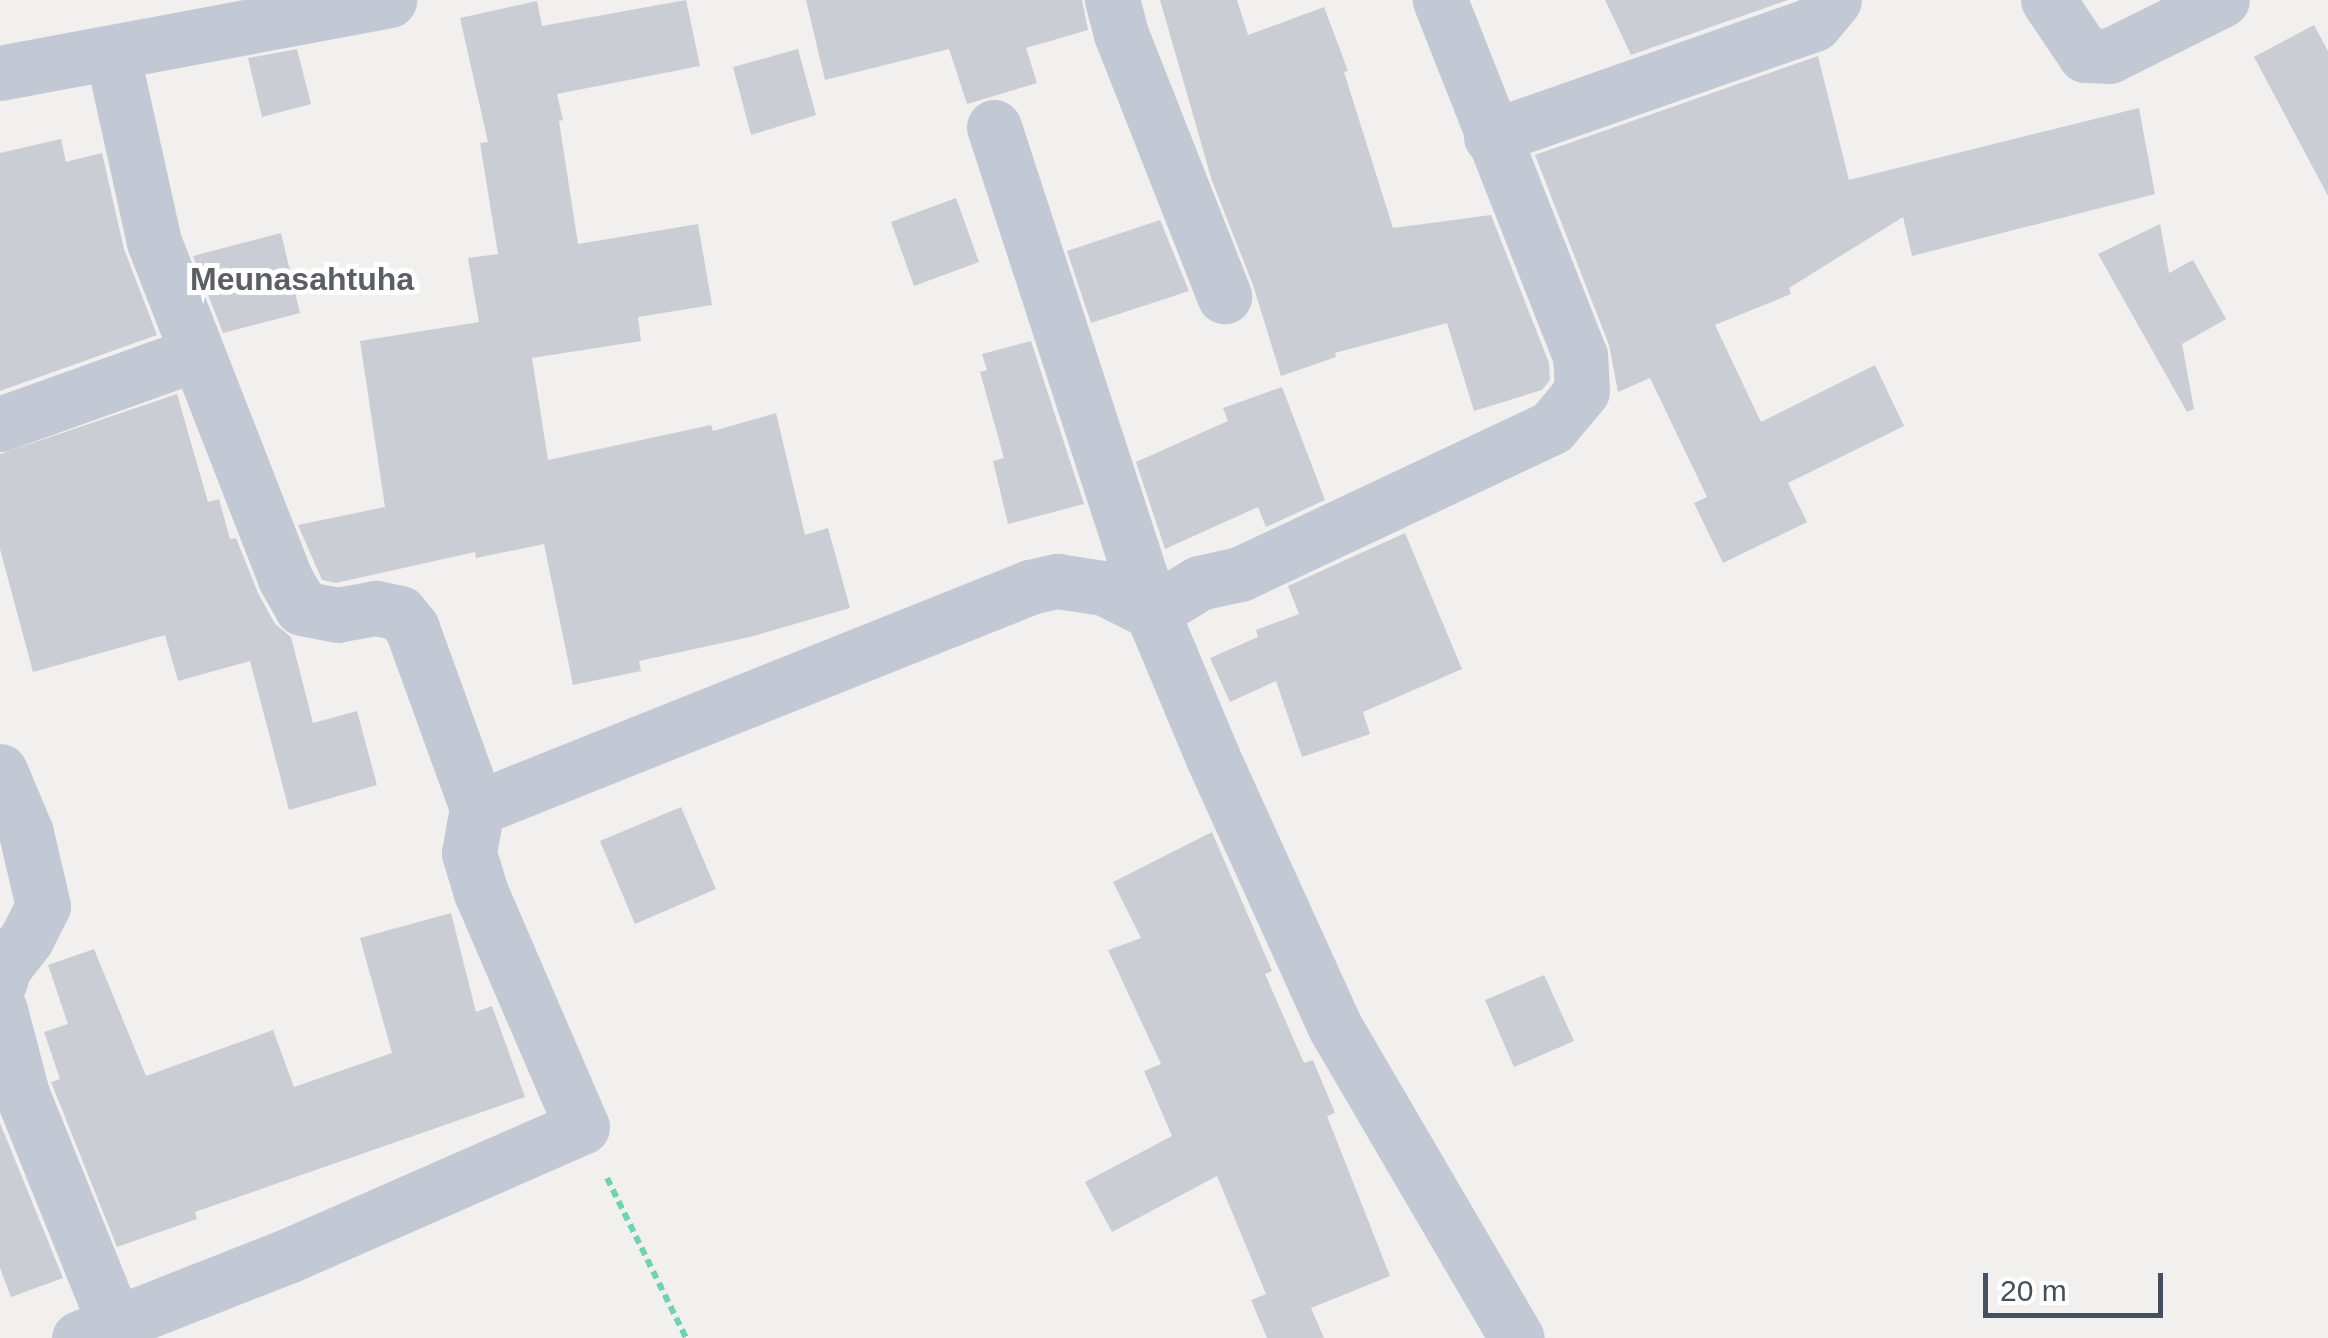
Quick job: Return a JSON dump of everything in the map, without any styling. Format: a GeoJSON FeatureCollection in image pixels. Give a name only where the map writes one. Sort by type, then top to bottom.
{"type":"FeatureCollection","features":[{"type":"Feature","properties":{"kind":"street"},"geometry":{"type":"LineString","coordinates":[[0,73],[389,0]]}},
{"type":"Feature","properties":{"kind":"street"},"geometry":{"type":"LineString","coordinates":[[1112,0],[1121,34],[1224,296]]}},
{"type":"Feature","properties":{"kind":"street"},"geometry":{"type":"LineString","coordinates":[[1152,612],[1199,583],[1240,574],[1552,427],[1570,412],[1582,391],[1580,356],[1490,136],[1440,0]]}},
{"type":"Feature","properties":{"kind":"street"},"geometry":{"type":"LineString","coordinates":[[1490,136],[1814,24],[1834,0]]}},
{"type":"Feature","properties":{"kind":"street"},"geometry":{"type":"LineString","coordinates":[[2048,0],[2085,56],[2109,56],[2222,0]]}},
{"type":"Feature","properties":{"kind":"street"},"geometry":{"type":"LineString","coordinates":[[0,771],[26,834],[43,906],[1,982],[22,1094],[97,1331],[290,1254],[582,1127],[481,893],[469,853],[477,808],[412,628],[400,612],[376,608],[338,615],[302,608],[286,578],[154,242],[112,54]]}},
{"type":"Feature","properties":{"kind":"street"},"geometry":{"type":"LineString","coordinates":[[994,128],[1152,612],[1335,1027],[1516,1338]]}},
{"type":"Feature","properties":{"kind":"street"},"geometry":{"type":"LineString","coordinates":[[0,424],[196,354]]}},
{"type":"Feature","properties":{"kind":"street"},"geometry":{"type":"LineString","coordinates":[[477,808],[1030,586],[1057,581],[1104,588],[1152,612]]}},
{"type":"Feature","properties":{"kind":"path"},"geometry":{"type":"LineString","coordinates":[[582,1127],[686,1338]]}},
{"type":"Feature","properties":{"kind":"building"},"geometry":{"type":"Polygon","coordinates":[[[686,0],[700,66],[557,94],[563,120],[559,121],[578,244],[698,224],[712,305],[638,317],[641,341],[532,358],[548,460],[711,425],[713,431],[776,413],[805,535],[828,528],[850,608],[750,637],[639,661],[641,671],[573,685],[544,544],[476,558],[475,552],[336,583],[322,580],[298,525],[385,507],[360,341],[479,322],[468,258],[498,254],[480,143],[488,142],[460,18],[537,1],[542,26],[686,0]]]}},
{"type":"Feature","properties":{"kind":"building"},"geometry":{"type":"Polygon","coordinates":[[[806,0],[1082,0],[1088,30],[1026,48],[1037,83],[967,104],[949,49],[825,80],[806,0]]]}},
{"type":"Feature","properties":{"kind":"building"},"geometry":{"type":"Polygon","coordinates":[[[1160,0],[1237,0],[1248,35],[1324,7],[1348,71],[1344,72],[1393,228],[1491,215],[1549,363],[1550,380],[1542,390],[1474,411],[1447,323],[1335,353],[1336,357],[1281,376],[1253,285],[1212,181],[1160,0]]]}},
{"type":"Feature","properties":{"kind":"building"},"geometry":{"type":"Polygon","coordinates":[[[1605,0],[1788,0],[1631,55],[1605,0]]]}},
{"type":"Feature","properties":{"kind":"building"},"geometry":{"type":"Polygon","coordinates":[[[2314,25],[2328,51],[2328,196],[2254,57],[2314,25]]]}},
{"type":"Feature","properties":{"kind":"building"},"geometry":{"type":"Polygon","coordinates":[[[297,49],[311,104],[262,117],[248,58],[297,49]]]}},
{"type":"Feature","properties":{"kind":"building"},"geometry":{"type":"Polygon","coordinates":[[[798,49],[816,115],[751,135],[733,67],[798,49]]]}},
{"type":"Feature","properties":{"kind":"building"},"geometry":{"type":"Polygon","coordinates":[[[1818,56],[1849,180],[2139,108],[2155,194],[1912,256],[1903,217],[1789,288],[1791,294],[1715,325],[1761,422],[1875,365],[1904,426],[1788,483],[1807,522],[1723,563],[1694,503],[1707,497],[1650,378],[1618,392],[1609,345],[1535,155],[1818,56]]]}},
{"type":"Feature","properties":{"kind":"building"},"geometry":{"type":"Polygon","coordinates":[[[61,139],[66,162],[102,153],[124,249],[157,335],[0,391],[0,153],[61,139]]]}},
{"type":"Feature","properties":{"kind":"building"},"geometry":{"type":"Polygon","coordinates":[[[956,198],[979,262],[914,286],[891,222],[956,198]]]}},
{"type":"Feature","properties":{"kind":"building"},"geometry":{"type":"Polygon","coordinates":[[[1160,220],[1189,291],[1091,323],[1067,251],[1160,220]]]}},
{"type":"Feature","properties":{"kind":"building"},"geometry":{"type":"Polygon","coordinates":[[[2160,224],[2169,273],[2193,260],[2226,319],[2182,344],[2194,409],[2187,412],[2098,254],[2160,224]]]}},
{"type":"Feature","properties":{"kind":"building"},"geometry":{"type":"Polygon","coordinates":[[[281,233],[300,313],[223,333],[193,256],[281,233]]]}},
{"type":"Feature","properties":{"kind":"building"},"geometry":{"type":"Polygon","coordinates":[[[1031,341],[1084,504],[1008,524],[993,461],[1004,458],[980,372],[987,370],[982,354],[1031,341]]]}},
{"type":"Feature","properties":{"kind":"building"},"geometry":{"type":"Polygon","coordinates":[[[1282,387],[1325,500],[1266,527],[1258,507],[1165,549],[1136,462],[1228,421],[1223,408],[1282,387]]]}},
{"type":"Feature","properties":{"kind":"building"},"geometry":{"type":"Polygon","coordinates":[[[177,394],[208,502],[219,499],[230,539],[236,538],[258,593],[275,624],[291,637],[313,723],[357,711],[377,785],[289,810],[250,661],[178,681],[165,635],[33,672],[0,549],[0,454],[177,394]]]}},
{"type":"Feature","properties":{"kind":"building"},"geometry":{"type":"Polygon","coordinates":[[[1405,533],[1462,669],[1363,712],[1370,734],[1302,757],[1276,681],[1230,702],[1210,658],[1258,637],[1256,630],[1299,614],[1288,586],[1405,533]]]}},
{"type":"Feature","properties":{"kind":"building"},"geometry":{"type":"Polygon","coordinates":[[[681,807],[716,889],[635,924],[600,841],[681,807]]]}},
{"type":"Feature","properties":{"kind":"building"},"geometry":{"type":"Polygon","coordinates":[[[1212,832],[1272,971],[1265,974],[1304,1063],[1313,1060],[1335,1113],[1327,1116],[1390,1276],[1311,1308],[1324,1338],[1267,1338],[1251,1300],[1266,1294],[1217,1176],[1112,1232],[1085,1182],[1172,1136],[1144,1071],[1161,1064],[1108,950],[1141,938],[1113,882],[1212,832]]]}},
{"type":"Feature","properties":{"kind":"building"},"geometry":{"type":"Polygon","coordinates":[[[451,913],[476,1012],[492,1006],[525,1097],[195,1212],[197,1219],[117,1247],[51,1082],[60,1079],[44,1032],[68,1024],[48,965],[94,949],[146,1076],[273,1030],[294,1087],[392,1053],[360,938],[451,913]]]}},
{"type":"Feature","properties":{"kind":"building"},"geometry":{"type":"Polygon","coordinates":[[[1544,975],[1574,1041],[1514,1067],[1485,1000],[1544,975]]]}},
{"type":"Feature","properties":{"kind":"building"},"geometry":{"type":"Polygon","coordinates":[[[0,1123],[63,1278],[11,1297],[0,1268],[0,1123]]]}},
{"type":"Feature","properties":{"kind":"district","name":"Meunasahtuha"},"geometry":{"type":"Point","coordinates":[302,279]}}]}
